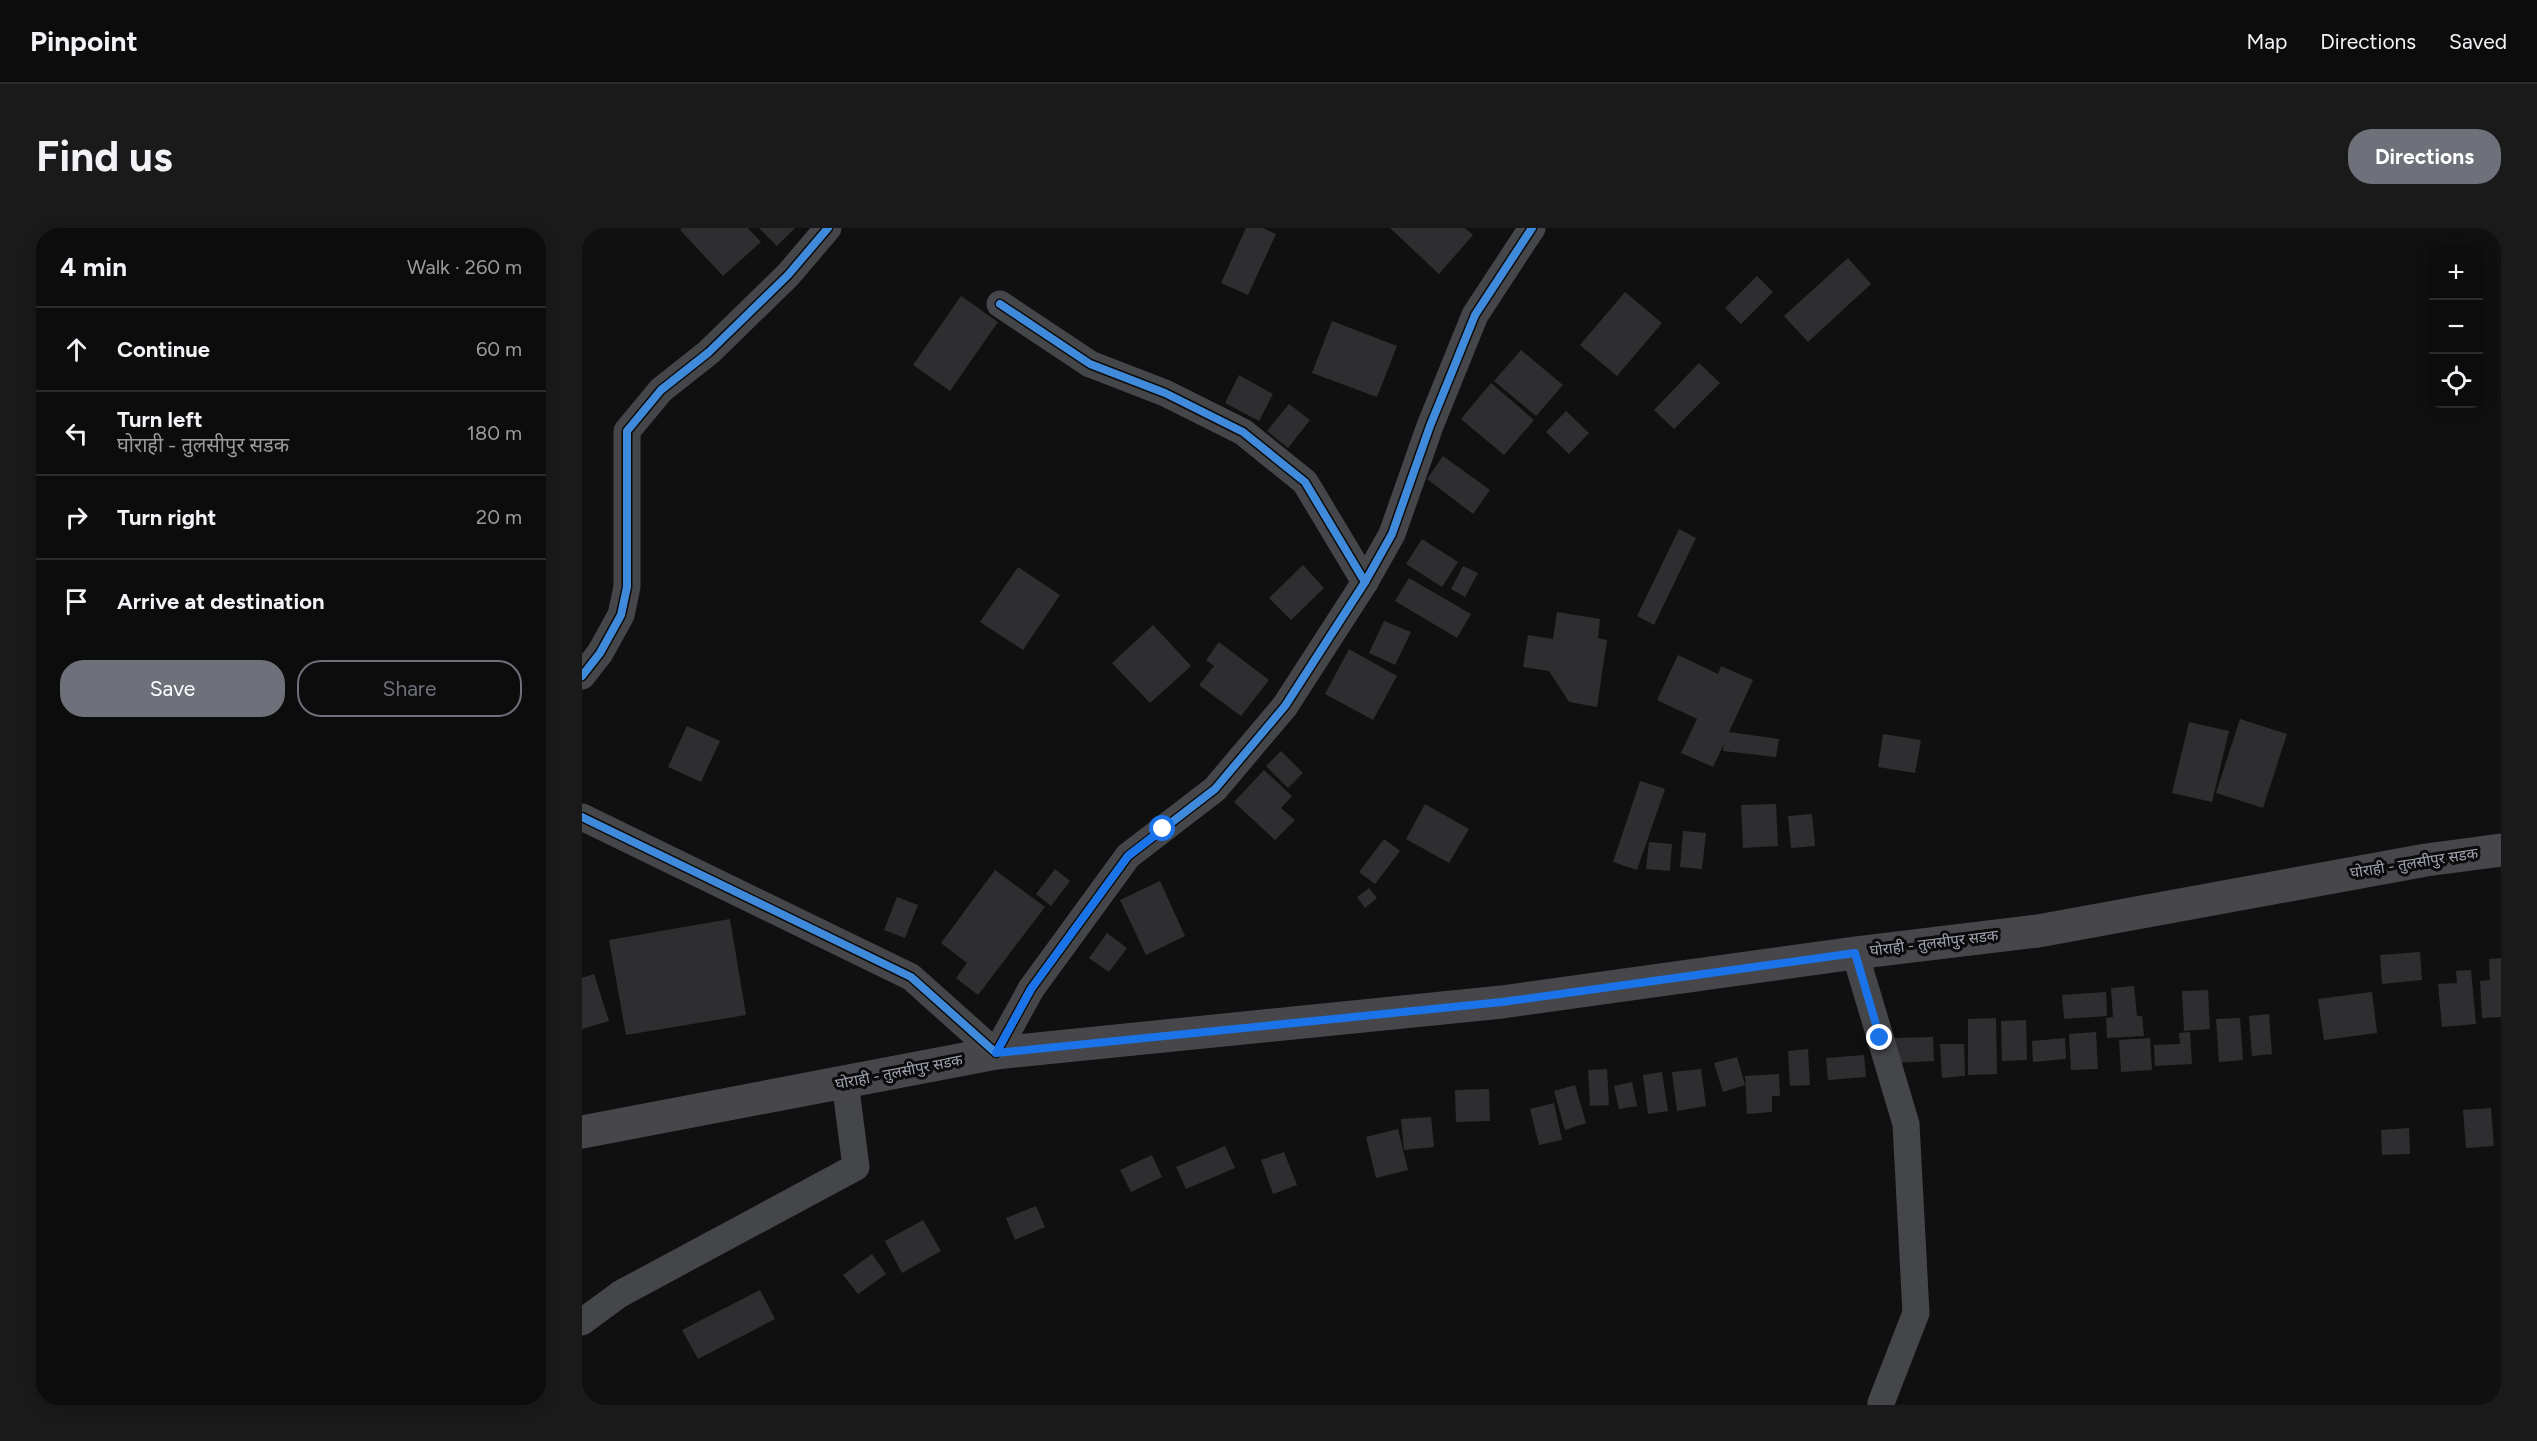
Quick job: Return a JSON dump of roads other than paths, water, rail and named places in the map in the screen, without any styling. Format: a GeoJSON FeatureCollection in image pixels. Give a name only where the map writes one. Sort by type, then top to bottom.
{"type":"FeatureCollection","features":[{"type":"Feature","properties":{"kind":"main road","name":"घोराही - तुलसीपुर सडक"},"geometry":{"type":"LineString","coordinates":[[582,1132],[996,1053],[1502,1002],[1855,953],[2038,931],[2426,860],[2501,850]]}},
{"type":"Feature","properties":{"kind":"street"},"geometry":{"type":"LineString","coordinates":[[582,676],[600,653],[621,615],[625,596],[627,431],[661,390],[725,336],[788,275],[828,228]]}},
{"type":"Feature","properties":{"kind":"street"},"geometry":{"type":"LineString","coordinates":[[582,817],[911,977],[996,1053],[1031,989],[1128,856],[1215,789],[1285,706],[1365,582],[1392,534],[1430,426],[1475,315],[1532,228]]}},
{"type":"Feature","properties":{"kind":"street"},"geometry":{"type":"LineString","coordinates":[[1000,304],[1090,364],[1165,393],[1243,432],[1305,482],[1365,582]]}},
{"type":"Feature","properties":{"kind":"street"},"geometry":{"type":"LineString","coordinates":[[1855,953],[1906,1124],[1916,1313],[1881,1403]]}},
{"type":"Feature","properties":{"kind":"street"},"geometry":{"type":"LineString","coordinates":[[582,1322],[620,1294],[856,1167],[845,1082]]}}]}
